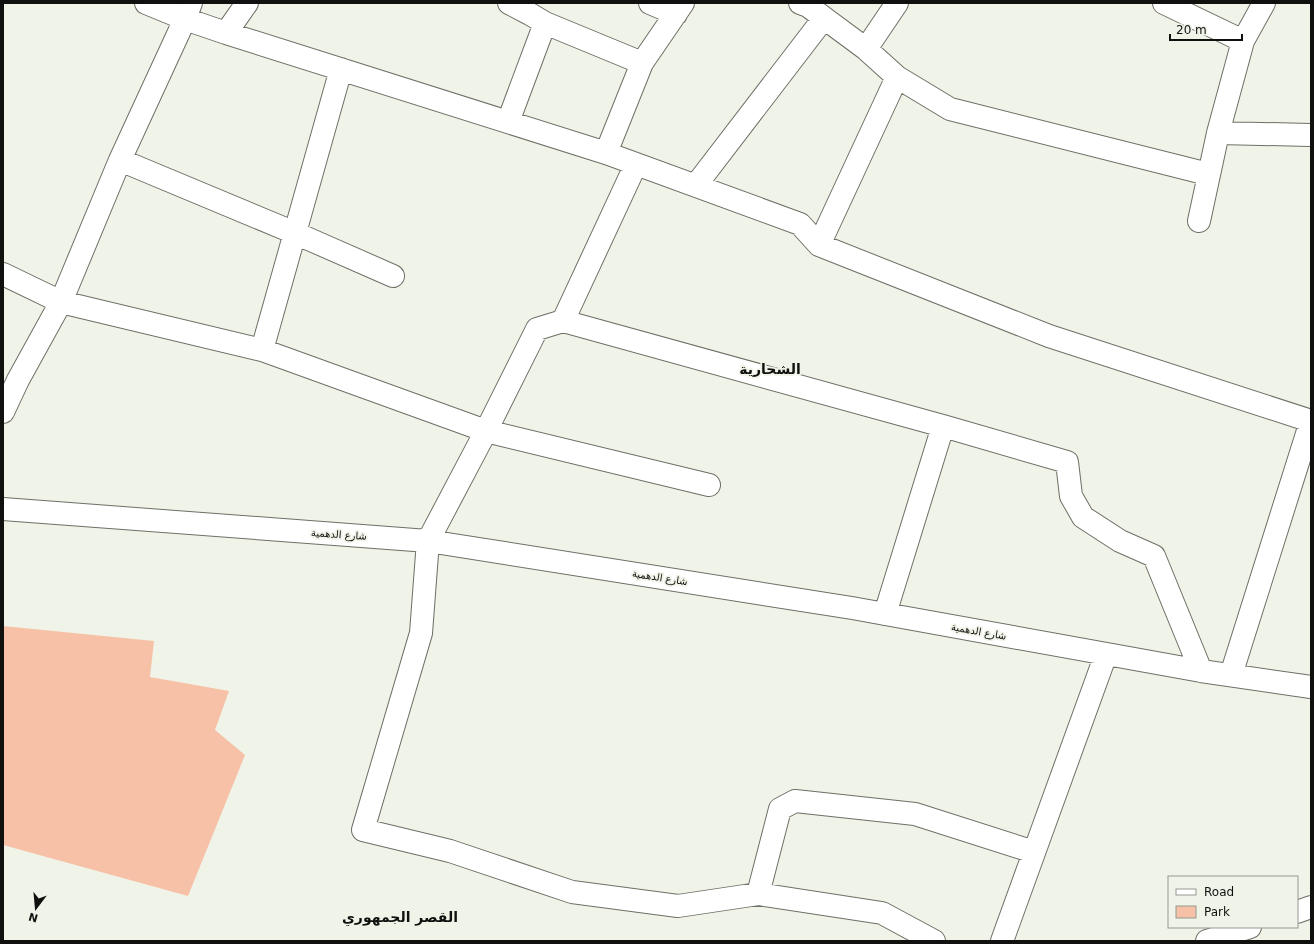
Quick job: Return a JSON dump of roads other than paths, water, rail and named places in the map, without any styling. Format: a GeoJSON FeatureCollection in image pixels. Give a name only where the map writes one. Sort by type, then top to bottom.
{"type":"FeatureCollection","features":[{"type":"Feature","properties":{"kind":"street"},"geometry":{"type":"LineString","coordinates":[[146,3],[188,11],[226,33],[606,153],[696,185],[800,224],[819,245],[1049,336],[1311,421],[1231,675]]}},
{"type":"Feature","properties":{"kind":"street"},"geometry":{"type":"LineString","coordinates":[[226,33],[247,3]]}},
{"type":"Feature","properties":{"kind":"street"},"geometry":{"type":"LineString","coordinates":[[509,3],[536,13],[642,63]]}},
{"type":"Feature","properties":{"kind":"street"},"geometry":{"type":"LineString","coordinates":[[606,153],[642,63],[679,9],[650,3]]}},
{"type":"Feature","properties":{"kind":"street"},"geometry":{"type":"LineString","coordinates":[[800,3],[808,6],[866,49],[897,77],[950,110],[1208,174]]}},
{"type":"Feature","properties":{"kind":"street"},"geometry":{"type":"LineString","coordinates":[[866,49],[898,3]]}},
{"type":"Feature","properties":{"kind":"street"},"geometry":{"type":"LineString","coordinates":[[1164,3],[1243,41]]}},
{"type":"Feature","properties":{"kind":"street"},"geometry":{"type":"LineString","coordinates":[[1199,221],[1218,133],[1243,41],[1264,3]]}},
{"type":"Feature","properties":{"kind":"street"},"geometry":{"type":"LineString","coordinates":[[3,412],[10,377],[61,302],[120,160],[188,11]]}},
{"type":"Feature","properties":{"kind":"street"},"geometry":{"type":"LineString","coordinates":[[508,122],[536,13]]}},
{"type":"Feature","properties":{"kind":"street"},"geometry":{"type":"LineString","coordinates":[[696,185],[824,18]]}},
{"type":"Feature","properties":{"kind":"street"},"geometry":{"type":"LineString","coordinates":[[262,350],[341,69]]}},
{"type":"Feature","properties":{"kind":"street"},"geometry":{"type":"LineString","coordinates":[[819,245],[897,77]]}},
{"type":"Feature","properties":{"kind":"street"},"geometry":{"type":"LineString","coordinates":[[1218,133],[1311,135]]}},
{"type":"Feature","properties":{"kind":"street"},"geometry":{"type":"LineString","coordinates":[[120,160],[295,233],[393,276]]}},
{"type":"Feature","properties":{"kind":"street"},"geometry":{"type":"LineString","coordinates":[[564,321],[636,164]]}},
{"type":"Feature","properties":{"kind":"street"},"geometry":{"type":"LineString","coordinates":[[3,274],[61,302],[262,350],[486,431],[709,484]]}},
{"type":"Feature","properties":{"kind":"street"},"geometry":{"type":"LineString","coordinates":[[934,941],[882,913],[758,894],[678,906],[572,892],[450,851],[363,830],[421,633],[428,540],[486,431],[537,329],[564,321],[1067,462],[1070,496],[1083,517],[1120,541],[1154,556],[1201,671]]}},
{"type":"Feature","properties":{"kind":"street"},"geometry":{"type":"LineString","coordinates":[[885,614],[943,426]]}},
{"type":"Feature","properties":{"kind":"street","name":"شارع الدهمية"},"geometry":{"type":"LineString","coordinates":[[3,509],[428,540],[885,614],[1201,671],[1311,687]]}},
{"type":"Feature","properties":{"kind":"street"},"geometry":{"type":"LineString","coordinates":[[1002,941],[1106,654]]}},
{"type":"Feature","properties":{"kind":"street"},"geometry":{"type":"LineString","coordinates":[[758,894],[780,809],[795,801],[915,814],[1034,852]]}},
{"type":"Feature","properties":{"kind":"street"},"geometry":{"type":"LineString","coordinates":[[1298,912],[1311,908]]}},
{"type":"Feature","properties":{"kind":"street"},"geometry":{"type":"LineString","coordinates":[[1207,941],[1247,928]]}},
{"type":"Feature","properties":{"kind":"district","name":"الشحارية"},"geometry":{"type":"Point","coordinates":[770,369]}},
{"type":"Feature","properties":{"kind":"district","name":"القصر الجمهوري"},"geometry":{"type":"Point","coordinates":[400,917]}}]}
